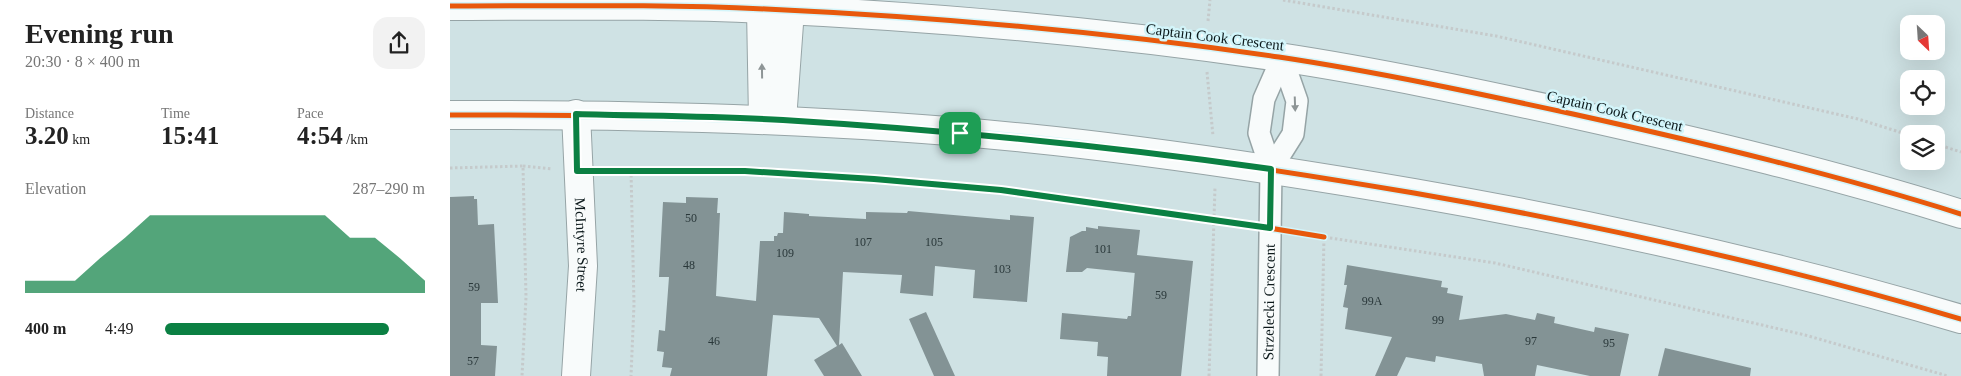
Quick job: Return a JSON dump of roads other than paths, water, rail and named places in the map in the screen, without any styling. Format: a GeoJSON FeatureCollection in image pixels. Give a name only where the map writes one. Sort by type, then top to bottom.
{"type":"FeatureCollection","features":[{"type":"Feature","properties":{"kind":"main road","name":"Captain Cook Crescent"},"geometry":{"type":"LineString","coordinates":[[450,6],[790,10],[1024,27],[1205,47],[1282,58],[1453,88],[1677,137],[1887,191],[1961,214]]}},
{"type":"Feature","properties":{"kind":"main road"},"geometry":{"type":"LineString","coordinates":[[761,9],[773,120]]}},
{"type":"Feature","properties":{"kind":"main road"},"geometry":{"type":"LineString","coordinates":[[773,120],[790,10]]}},
{"type":"Feature","properties":{"kind":"main road"},"geometry":{"type":"LineString","coordinates":[[450,115],[576,114],[773,120],[1026,138],[1215,161],[1271,169],[1604,229],[1765,267],[1961,319]]}},
{"type":"Feature","properties":{"kind":"main road","name":"McIntyre Street"},"geometry":{"type":"LineString","coordinates":[[576,114],[577,171],[583,266],[576,376]]}},
{"type":"Feature","properties":{"kind":"street"},"geometry":{"type":"LineString","coordinates":[[1271,169],[1293,134],[1297,102],[1282,58]]}},
{"type":"Feature","properties":{"kind":"street","name":"Strzelecki Crescent"},"geometry":{"type":"LineString","coordinates":[[1268,376],[1260,226],[1271,169],[1259,133],[1264,99],[1282,58]]}}]}
